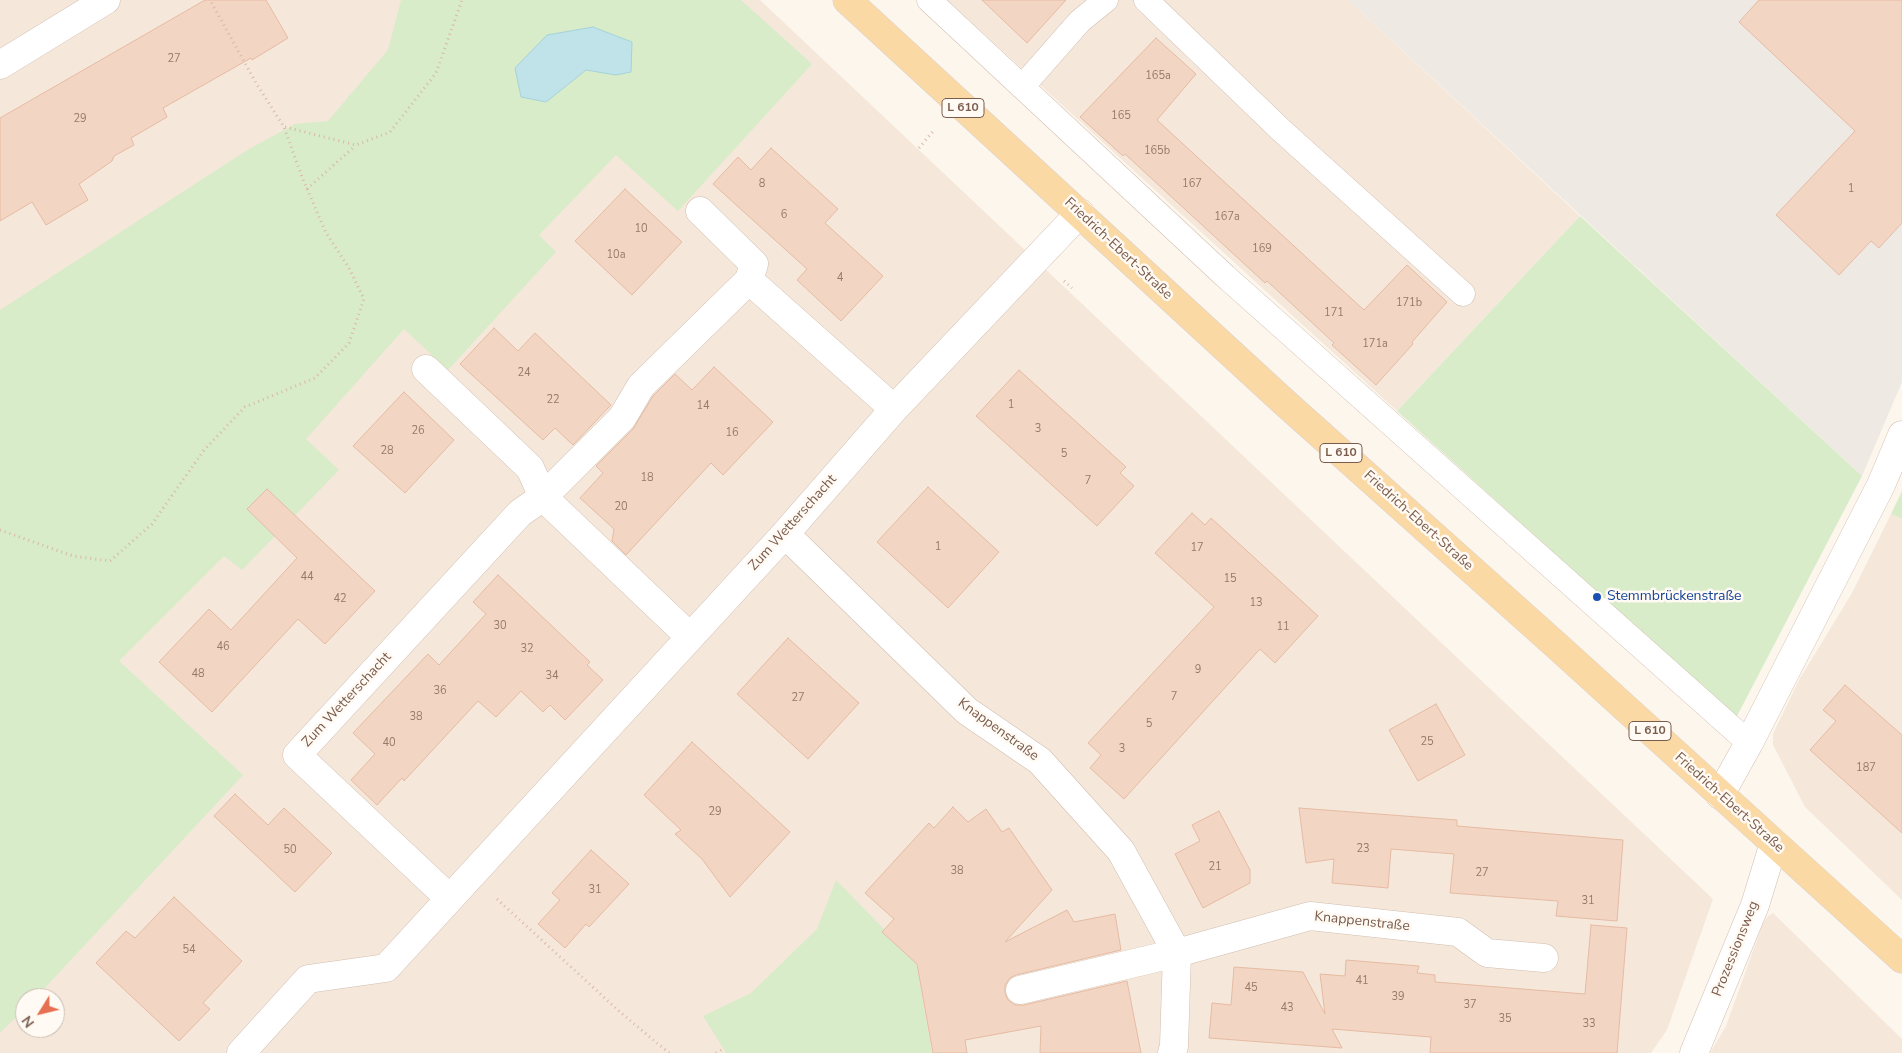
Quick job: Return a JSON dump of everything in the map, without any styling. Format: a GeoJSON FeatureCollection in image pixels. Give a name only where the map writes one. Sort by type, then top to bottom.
{"type":"FeatureCollection","features":[{"type":"Feature","properties":{"kind":"main road","name":"Friedrich-Ebert-Straße"},"geometry":{"type":"LineString","coordinates":[[847,0],[1284,402],[1557,646],[1902,959]]}},
{"type":"Feature","properties":{"kind":"street"},"geometry":{"type":"LineString","coordinates":[[0,65],[106,0]]}},
{"type":"Feature","properties":{"kind":"street"},"geometry":{"type":"LineString","coordinates":[[700,210],[754,264],[749,280],[894,409]]}},
{"type":"Feature","properties":{"kind":"street","name":"Zum Wetterschacht"},"geometry":{"type":"LineString","coordinates":[[241,1053],[308,979],[386,968],[784,534],[894,409],[1080,214]]}},
{"type":"Feature","properties":{"kind":"street","name":"Zum Wetterschacht"},"geometry":{"type":"LineString","coordinates":[[449,898],[296,755],[520,513],[543,497],[622,418],[641,386],[749,280]]}},
{"type":"Feature","properties":{"kind":"street"},"geometry":{"type":"LineString","coordinates":[[426,369],[530,468],[543,497],[689,636]]}},
{"type":"Feature","properties":{"kind":"street"},"geometry":{"type":"LineString","coordinates":[[1720,795],[1881,485],[1902,436]]}},
{"type":"Feature","properties":{"kind":"street","name":"Knappenstraße"},"geometry":{"type":"LineString","coordinates":[[784,534],[966,711],[1040,760],[1121,851],[1177,953]]}},
{"type":"Feature","properties":{"kind":"street","name":"Prozessionsweg"},"geometry":{"type":"LineString","coordinates":[[1694,1053],[1755,905],[1774,843]]}},
{"type":"Feature","properties":{"kind":"street","name":"Knappenstraße"},"geometry":{"type":"LineString","coordinates":[[1020,990],[1177,953],[1310,916],[1458,932],[1487,953],[1544,958]]}},
{"type":"Feature","properties":{"kind":"street"},"geometry":{"type":"LineString","coordinates":[[1172,1053],[1174,1046],[1177,953]]}},
{"type":"Feature","properties":{"kind":"lane"},"geometry":{"type":"LineString","coordinates":[[929,0],[1225,276],[1748,743]]}},
{"type":"Feature","properties":{"kind":"lane"},"geometry":{"type":"LineString","coordinates":[[1022,87],[1080,21],[1106,0]]}},
{"type":"Feature","properties":{"kind":"lane"},"geometry":{"type":"LineString","coordinates":[[1146,0],[1281,130],[1463,294]]}},
{"type":"Feature","properties":{"kind":"path"},"geometry":{"type":"LineString","coordinates":[[0,530],[73,556],[110,561],[152,524],[204,450],[245,407],[315,378],[349,343],[364,299],[349,268],[326,233],[284,127],[256,83],[210,0]]}},
{"type":"Feature","properties":{"kind":"path"},"geometry":{"type":"LineString","coordinates":[[307,189],[356,145],[390,132],[436,73],[462,0]]}},
{"type":"Feature","properties":{"kind":"path"},"geometry":{"type":"LineString","coordinates":[[284,127],[356,145]]}},
{"type":"Feature","properties":{"kind":"path"},"geometry":{"type":"LineString","coordinates":[[471,874],[620,1012],[669,1053]]}},
{"type":"Feature","properties":{"kind":"path"},"geometry":{"type":"LineString","coordinates":[[716,1053],[723,1049]]}},
{"type":"Feature","properties":{"kind":"shaded area"},"geometry":{"type":"Polygon","coordinates":[[[0,0],[760,0],[1713,899],[1667,1030],[1651,1053],[0,1053],[0,0]]]}},
{"type":"Feature","properties":{"kind":"shaded area"},"geometry":{"type":"Polygon","coordinates":[[[947,0],[1348,0],[1580,216],[1397,411],[947,0]]]}},
{"type":"Feature","properties":{"kind":"shaded area"},"geometry":{"type":"Polygon","coordinates":[[[1348,0],[1902,0],[1902,382],[1862,476],[1348,0]]]}},
{"type":"Feature","properties":{"kind":"shaded area"},"geometry":{"type":"Polygon","coordinates":[[[1891,514],[1902,519],[1902,900],[1805,807],[1773,745],[1773,734],[1799,680],[1852,593],[1891,514]]]}},
{"type":"Feature","properties":{"kind":"shaded area"},"geometry":{"type":"Polygon","coordinates":[[[1773,913],[1902,1039],[1902,1053],[1710,1053],[1726,1026],[1763,923],[1773,913]]]}},
{"type":"Feature","properties":{"kind":"green space"},"geometry":{"type":"Polygon","coordinates":[[[401,0],[741,0],[812,64],[678,211],[616,155],[539,235],[556,252],[448,370],[404,329],[306,439],[339,470],[242,570],[224,556],[119,661],[243,775],[45,988],[15,988],[15,1018],[0,1033],[0,310],[249,149],[295,124],[328,121],[388,50],[401,0]]]}},
{"type":"Feature","properties":{"kind":"green space"},"geometry":{"type":"Polygon","coordinates":[[[1580,216],[1862,476],[1736,718],[1397,411],[1580,216]]]}},
{"type":"Feature","properties":{"kind":"green space"},"geometry":{"type":"Polygon","coordinates":[[[1902,491],[1902,519],[1891,514],[1902,491]]]}},
{"type":"Feature","properties":{"kind":"green space"},"geometry":{"type":"Polygon","coordinates":[[[836,880],[916,962],[932,1053],[726,1053],[703,1016],[751,993],[817,929],[836,880]]]}},
{"type":"Feature","properties":{"kind":"water"},"geometry":{"type":"Polygon","coordinates":[[[593,27],[632,42],[631,72],[616,75],[586,70],[546,102],[521,97],[515,68],[547,35],[593,27]]]}},
{"type":"Feature","properties":{"kind":"building"},"geometry":{"type":"Polygon","coordinates":[[[205,0],[266,0],[288,38],[252,60],[251,58],[163,108],[167,117],[131,138],[134,145],[114,156],[112,161],[79,184],[88,200],[46,225],[32,202],[0,221],[0,118],[205,0]]]}},
{"type":"Feature","properties":{"kind":"building"},"geometry":{"type":"Polygon","coordinates":[[[982,0],[1066,0],[1027,43],[982,0]]]}},
{"type":"Feature","properties":{"kind":"building"},"geometry":{"type":"Polygon","coordinates":[[[1759,0],[1902,0],[1902,223],[1879,248],[1871,241],[1839,275],[1776,215],[1855,131],[1739,22],[1759,0]]]}},
{"type":"Feature","properties":{"kind":"building"},"geometry":{"type":"Polygon","coordinates":[[[1156,38],[1196,74],[1157,120],[1364,310],[1407,265],[1447,302],[1376,385],[1267,281],[1265,283],[1125,154],[1123,156],[1080,117],[1156,38]]]}},
{"type":"Feature","properties":{"kind":"building"},"geometry":{"type":"Polygon","coordinates":[[[771,148],[838,209],[825,223],[883,276],[841,321],[797,280],[807,269],[713,184],[738,157],[751,170],[771,148]]]}},
{"type":"Feature","properties":{"kind":"building"},"geometry":{"type":"Polygon","coordinates":[[[625,189],[682,242],[632,295],[575,241],[625,189]]]}},
{"type":"Feature","properties":{"kind":"building"},"geometry":{"type":"Polygon","coordinates":[[[494,328],[518,351],[535,333],[611,405],[573,445],[555,428],[543,440],[460,364],[494,328]]]}},
{"type":"Feature","properties":{"kind":"building"},"geometry":{"type":"Polygon","coordinates":[[[714,367],[773,422],[723,475],[711,463],[626,555],[612,541],[614,529],[580,498],[603,473],[596,466],[633,429],[653,396],[675,374],[692,390],[714,367]]]}},
{"type":"Feature","properties":{"kind":"building"},"geometry":{"type":"Polygon","coordinates":[[[1019,370],[1126,467],[1120,473],[1134,486],[1097,526],[976,416],[1019,370]]]}},
{"type":"Feature","properties":{"kind":"building"},"geometry":{"type":"Polygon","coordinates":[[[404,392],[454,440],[405,493],[353,446],[404,392]]]}},
{"type":"Feature","properties":{"kind":"building"},"geometry":{"type":"Polygon","coordinates":[[[928,487],[999,552],[948,608],[877,542],[928,487]]]}},
{"type":"Feature","properties":{"kind":"building"},"geometry":{"type":"Polygon","coordinates":[[[267,489],[375,591],[325,644],[298,619],[212,712],[159,662],[209,609],[231,630],[297,558],[247,509],[267,489]]]}},
{"type":"Feature","properties":{"kind":"building"},"geometry":{"type":"Polygon","coordinates":[[[1192,513],[1205,525],[1211,518],[1318,616],[1275,663],[1260,649],[1124,799],[1090,768],[1101,755],[1088,743],[1214,607],[1155,553],[1192,513]]]}},
{"type":"Feature","properties":{"kind":"building"},"geometry":{"type":"Polygon","coordinates":[[[498,575],[590,662],[587,665],[603,680],[565,720],[550,705],[543,712],[521,691],[496,717],[478,701],[404,781],[402,778],[377,805],[351,780],[375,754],[353,733],[428,654],[439,665],[486,614],[473,602],[498,575]]]}},
{"type":"Feature","properties":{"kind":"building"},"geometry":{"type":"Polygon","coordinates":[[[788,638],[859,703],[808,759],[737,694],[788,638]]]}},
{"type":"Feature","properties":{"kind":"building"},"geometry":{"type":"Polygon","coordinates":[[[1845,685],[1902,735],[1902,833],[1810,750],[1836,721],[1823,710],[1845,685]]]}},
{"type":"Feature","properties":{"kind":"building"},"geometry":{"type":"Polygon","coordinates":[[[1436,704],[1465,755],[1418,781],[1389,730],[1436,704]]]}},
{"type":"Feature","properties":{"kind":"building"},"geometry":{"type":"Polygon","coordinates":[[[692,742],[790,832],[730,897],[702,859],[675,834],[681,830],[644,795],[692,742]]]}},
{"type":"Feature","properties":{"kind":"building"},"geometry":{"type":"Polygon","coordinates":[[[235,794],[268,825],[284,808],[332,853],[295,892],[214,816],[235,794]]]}},
{"type":"Feature","properties":{"kind":"building"},"geometry":{"type":"Polygon","coordinates":[[[953,807],[968,822],[986,809],[1002,832],[1009,828],[1052,890],[1005,942],[1067,910],[1074,922],[1115,914],[1121,950],[1016,975],[1010,978],[1005,985],[1005,993],[1008,1000],[1015,1005],[1024,1005],[1127,981],[1141,1053],[1040,1053],[1041,1026],[965,1040],[967,1053],[933,1053],[917,964],[882,932],[894,919],[865,893],[929,823],[934,828],[953,807]]]}},
{"type":"Feature","properties":{"kind":"building"},"geometry":{"type":"Polygon","coordinates":[[[1299,808],[1457,820],[1457,826],[1623,840],[1617,921],[1556,916],[1558,901],[1450,893],[1454,854],[1391,849],[1388,888],[1332,883],[1334,859],[1306,863],[1299,808]]]}},
{"type":"Feature","properties":{"kind":"building"},"geometry":{"type":"Polygon","coordinates":[[[1219,811],[1250,870],[1250,883],[1203,908],[1175,854],[1200,841],[1192,825],[1219,811]]]}},
{"type":"Feature","properties":{"kind":"building"},"geometry":{"type":"Polygon","coordinates":[[[591,850],[629,884],[589,927],[586,924],[565,948],[538,924],[560,900],[552,893],[591,850]]]}},
{"type":"Feature","properties":{"kind":"building"},"geometry":{"type":"Polygon","coordinates":[[[174,897],[242,961],[203,1003],[210,1009],[179,1041],[96,963],[126,931],[135,938],[174,897]]]}},
{"type":"Feature","properties":{"kind":"building"},"geometry":{"type":"Polygon","coordinates":[[[1591,925],[1627,928],[1617,1053],[1430,1053],[1431,1037],[1332,1029],[1342,1048],[1209,1038],[1212,1003],[1231,1005],[1234,967],[1303,972],[1325,1014],[1320,974],[1345,976],[1346,960],[1419,966],[1417,973],[1435,975],[1435,982],[1585,994],[1591,925]]]}},
{"type":"Feature","properties":{"kind":"place","name":"Stemmbrückenstraße"},"geometry":{"type":"Point","coordinates":[1597,597]}}]}
